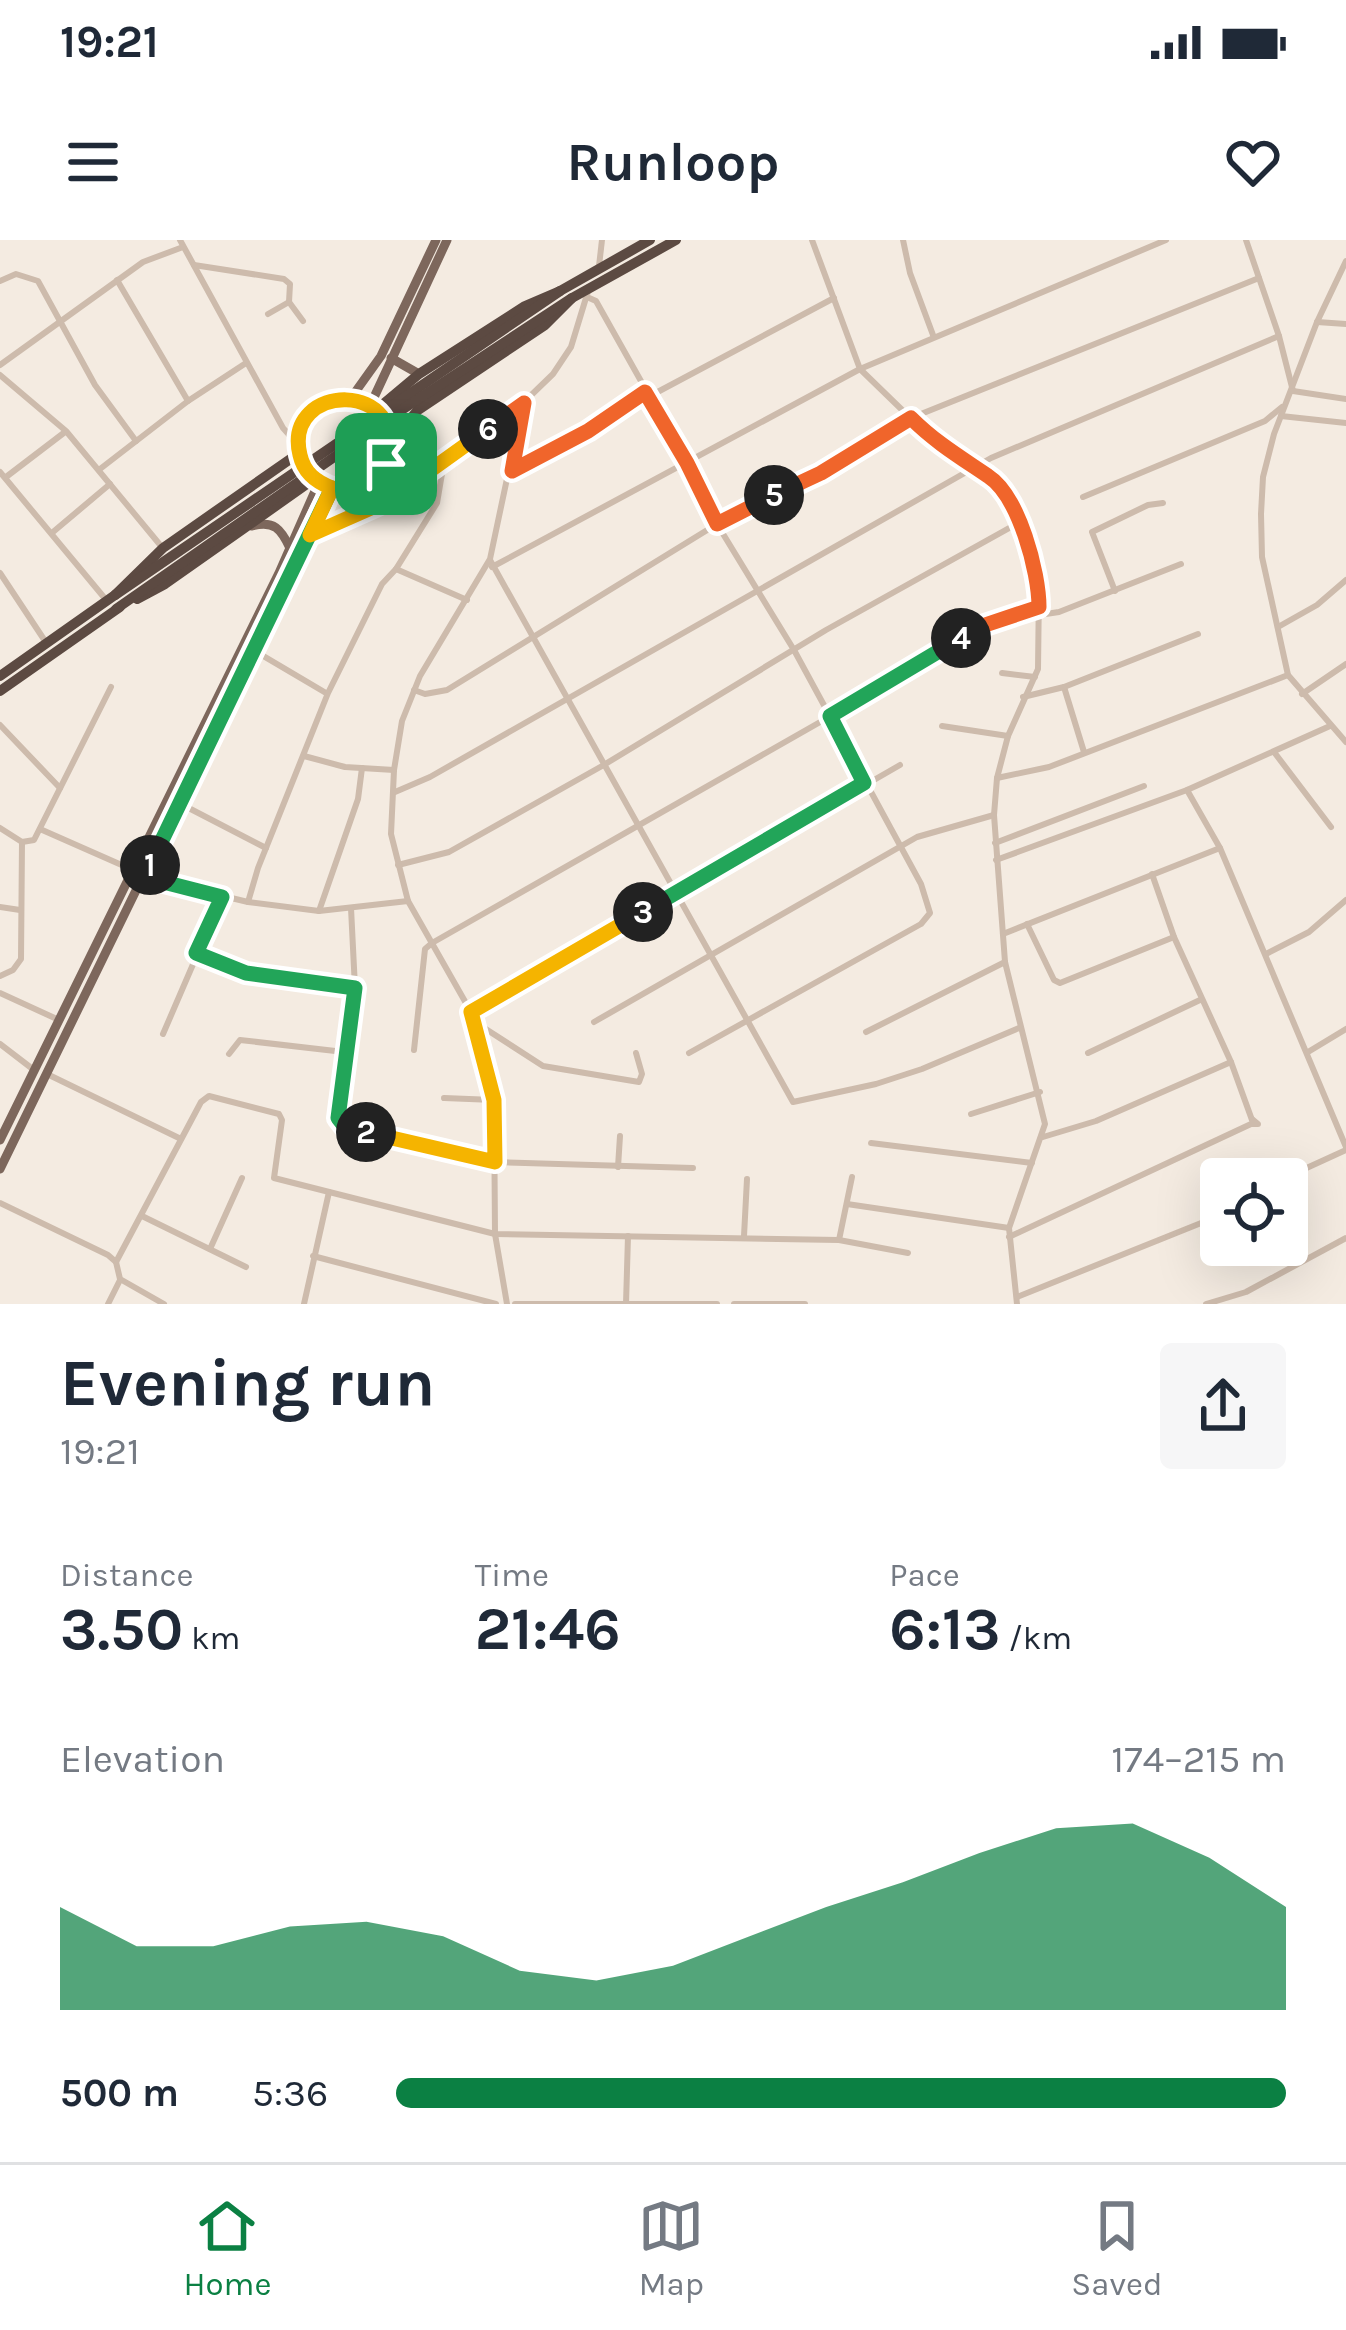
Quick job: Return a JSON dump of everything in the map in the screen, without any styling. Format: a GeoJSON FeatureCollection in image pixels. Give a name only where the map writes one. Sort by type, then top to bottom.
{"type":"FeatureCollection","features":[{"type":"Feature","properties":{"kind":"highway"},"geometry":{"type":"LineString","coordinates":[[0,691],[113,602],[560,291],[650,240]]}},
{"type":"Feature","properties":{"kind":"highway"},"geometry":{"type":"LineString","coordinates":[[0,676],[37,658],[47,644],[572,298],[676,240]]}},
{"type":"Feature","properties":{"kind":"highway"},"geometry":{"type":"LineString","coordinates":[[373,408],[524,306],[560,291]]}},
{"type":"Feature","properties":{"kind":"highway"},"geometry":{"type":"LineString","coordinates":[[390,442],[418,410],[544,325],[572,298]]}},
{"type":"Feature","properties":{"kind":"highway"},"geometry":{"type":"LineString","coordinates":[[113,602],[163,548],[299,450]]}},
{"type":"Feature","properties":{"kind":"highway"},"geometry":{"type":"LineString","coordinates":[[113,602],[165,584],[316,481]]}},
{"type":"Feature","properties":{"kind":"main road"},"geometry":{"type":"LineString","coordinates":[[350,399],[381,356],[436,240]]}},
{"type":"Feature","properties":{"kind":"main road"},"geometry":{"type":"LineString","coordinates":[[373,408],[391,358],[447,240]]}},
{"type":"Feature","properties":{"kind":"main road"},"geometry":{"type":"LineString","coordinates":[[391,358],[418,374]]}},
{"type":"Feature","properties":{"kind":"main road"},"geometry":{"type":"LineString","coordinates":[[350,399],[373,408],[388,428],[386,464],[373,480],[353,489],[316,481],[299,450],[303,425],[316,408],[350,399]]}},
{"type":"Feature","properties":{"kind":"main road"},"geometry":{"type":"LineString","coordinates":[[0,1169],[252,649],[316,481]]}},
{"type":"Feature","properties":{"kind":"main road"},"geometry":{"type":"LineString","coordinates":[[0,1140],[133,869],[332,488]]}},
{"type":"Feature","properties":{"kind":"main road"},"geometry":{"type":"LineString","coordinates":[[247,528],[270,523],[280,528],[290,548]]}},
{"type":"Feature","properties":{"kind":"street"},"geometry":{"type":"LineString","coordinates":[[599,267],[602,240]]}},
{"type":"Feature","properties":{"kind":"street"},"geometry":{"type":"LineString","coordinates":[[812,240],[860,369],[931,438],[994,481],[1020,522],[1034,562],[1039,611],[1036,677],[1008,736],[994,815],[1005,962],[1046,1124],[1009,1233],[1017,1301],[1200,1224]]}},
{"type":"Feature","properties":{"kind":"street"},"geometry":{"type":"LineString","coordinates":[[903,240],[933,335]]}},
{"type":"Feature","properties":{"kind":"street"},"geometry":{"type":"LineString","coordinates":[[491,563],[860,369],[1166,240]]}},
{"type":"Feature","properties":{"kind":"street"},"geometry":{"type":"LineString","coordinates":[[1246,240],[1293,391]]}},
{"type":"Feature","properties":{"kind":"street"},"geometry":{"type":"LineString","coordinates":[[0,364],[143,262],[182,244],[299,450]]}},
{"type":"Feature","properties":{"kind":"street"},"geometry":{"type":"LineString","coordinates":[[1346,261],[1281,416],[1263,477],[1261,514],[1262,556],[1288,675],[1346,742]]}},
{"type":"Feature","properties":{"kind":"street"},"geometry":{"type":"LineString","coordinates":[[194,265],[284,279],[290,284],[289,302],[303,321]]}},
{"type":"Feature","properties":{"kind":"street"},"geometry":{"type":"LineString","coordinates":[[0,281],[16,274],[33,278],[95,385],[136,441]]}},
{"type":"Feature","properties":{"kind":"street"},"geometry":{"type":"LineString","coordinates":[[414,690],[424,694],[447,690],[717,524],[821,473],[911,418],[1259,278]]}},
{"type":"Feature","properties":{"kind":"street"},"geometry":{"type":"LineString","coordinates":[[117,280],[188,401]]}},
{"type":"Feature","properties":{"kind":"street"},"geometry":{"type":"LineString","coordinates":[[588,292],[830,716],[921,884],[929,919],[689,1053]]}},
{"type":"Feature","properties":{"kind":"street"},"geometry":{"type":"LineString","coordinates":[[310,535],[359,517],[524,403],[565,358],[580,328],[588,292]]}},
{"type":"Feature","properties":{"kind":"street"},"geometry":{"type":"LineString","coordinates":[[512,471],[647,394],[834,298]]}},
{"type":"Feature","properties":{"kind":"street"},"geometry":{"type":"LineString","coordinates":[[268,314],[289,302]]}},
{"type":"Feature","properties":{"kind":"street"},"geometry":{"type":"LineString","coordinates":[[1317,322],[1346,324]]}},
{"type":"Feature","properties":{"kind":"street"},"geometry":{"type":"LineString","coordinates":[[395,792],[430,777],[974,469],[1279,336]]}},
{"type":"Feature","properties":{"kind":"street"},"geometry":{"type":"LineString","coordinates":[[100,469],[246,363]]}},
{"type":"Feature","properties":{"kind":"street"},"geometry":{"type":"LineString","coordinates":[[0,375],[66,431],[163,548]]}},
{"type":"Feature","properties":{"kind":"street"},"geometry":{"type":"LineString","coordinates":[[1293,391],[1346,399]]}},
{"type":"Feature","properties":{"kind":"street"},"geometry":{"type":"LineString","coordinates":[[1083,497],[1275,416],[1293,391]]}},
{"type":"Feature","properties":{"kind":"street"},"geometry":{"type":"LineString","coordinates":[[524,403],[491,563],[414,690],[402,721],[390,827],[398,866],[408,901],[475,1022],[494,1100],[495,1234],[511,1304],[717,1304]]}},
{"type":"Feature","properties":{"kind":"street"},"geometry":{"type":"LineString","coordinates":[[1281,416],[1346,423]]}},
{"type":"Feature","properties":{"kind":"street"},"geometry":{"type":"LineString","coordinates":[[66,431],[3,475],[113,602]]}},
{"type":"Feature","properties":{"kind":"street"},"geometry":{"type":"LineString","coordinates":[[248,902],[328,693],[382,584],[437,503],[444,462]]}},
{"type":"Feature","properties":{"kind":"street"},"geometry":{"type":"LineString","coordinates":[[53,532],[110,484]]}},
{"type":"Feature","properties":{"kind":"street"},"geometry":{"type":"LineString","coordinates":[[1114,591],[1092,532],[1148,505],[1163,503]]}},
{"type":"Feature","properties":{"kind":"street"},"geometry":{"type":"LineString","coordinates":[[398,866],[443,855],[1020,522]]}},
{"type":"Feature","properties":{"kind":"street"},"geometry":{"type":"LineString","coordinates":[[491,563],[793,1102],[907,1074],[1019,1028]]}},
{"type":"Feature","properties":{"kind":"street"},"geometry":{"type":"LineString","coordinates":[[414,1050],[425,949],[432,944],[915,668],[970,630],[1039,611],[1059,612],[1181,564]]}},
{"type":"Feature","properties":{"kind":"street"},"geometry":{"type":"LineString","coordinates":[[396,569],[467,600]]}},
{"type":"Feature","properties":{"kind":"street"},"geometry":{"type":"LineString","coordinates":[[0,573],[47,644]]}},
{"type":"Feature","properties":{"kind":"street"},"geometry":{"type":"LineString","coordinates":[[1278,627],[1317,605],[1346,580]]}},
{"type":"Feature","properties":{"kind":"street"},"geometry":{"type":"LineString","coordinates":[[1023,697],[1064,687],[1198,634]]}},
{"type":"Feature","properties":{"kind":"street"},"geometry":{"type":"LineString","coordinates":[[252,649],[328,693]]}},
{"type":"Feature","properties":{"kind":"street"},"geometry":{"type":"LineString","coordinates":[[1302,694],[1346,664]]}},
{"type":"Feature","properties":{"kind":"street"},"geometry":{"type":"LineString","coordinates":[[1002,673],[1036,677]]}},
{"type":"Feature","properties":{"kind":"street"},"geometry":{"type":"LineString","coordinates":[[998,778],[1049,767],[1288,675]]}},
{"type":"Feature","properties":{"kind":"street"},"geometry":{"type":"LineString","coordinates":[[0,828],[22,842],[34,840],[111,687]]}},
{"type":"Feature","properties":{"kind":"street"},"geometry":{"type":"LineString","coordinates":[[1064,687],[1084,753]]}},
{"type":"Feature","properties":{"kind":"street"},"geometry":{"type":"LineString","coordinates":[[0,725],[60,788]]}},
{"type":"Feature","properties":{"kind":"street"},"geometry":{"type":"LineString","coordinates":[[942,726],[1008,736]]}},
{"type":"Feature","properties":{"kind":"street"},"geometry":{"type":"LineString","coordinates":[[996,860],[1186,790],[1330,726]]}},
{"type":"Feature","properties":{"kind":"street"},"geometry":{"type":"LineString","coordinates":[[1274,752],[1331,827]]}},
{"type":"Feature","properties":{"kind":"street"},"geometry":{"type":"LineString","coordinates":[[304,756],[394,770]]}},
{"type":"Feature","properties":{"kind":"street"},"geometry":{"type":"LineString","coordinates":[[471,1012],[900,765]]}},
{"type":"Feature","properties":{"kind":"street"},"geometry":{"type":"LineString","coordinates":[[319,911],[354,813],[362,768]]}},
{"type":"Feature","properties":{"kind":"street"},"geometry":{"type":"LineString","coordinates":[[995,844],[1144,786]]}},
{"type":"Feature","properties":{"kind":"street"},"geometry":{"type":"LineString","coordinates":[[1186,790],[1220,848],[1346,1149],[1308,1167]]}},
{"type":"Feature","properties":{"kind":"street"},"geometry":{"type":"LineString","coordinates":[[179,803],[266,848]]}},
{"type":"Feature","properties":{"kind":"street"},"geometry":{"type":"LineString","coordinates":[[594,1022],[899,847],[934,830],[994,815]]}},
{"type":"Feature","properties":{"kind":"street"},"geometry":{"type":"LineString","coordinates":[[40,829],[133,869]]}},
{"type":"Feature","properties":{"kind":"street"},"geometry":{"type":"LineString","coordinates":[[0,976],[13,970],[20,958],[22,842]]}},
{"type":"Feature","properties":{"kind":"street"},"geometry":{"type":"LineString","coordinates":[[1003,934],[1220,848]]}},
{"type":"Feature","properties":{"kind":"street"},"geometry":{"type":"LineString","coordinates":[[847,1204],[1009,1233],[1252,1122],[1152,874]]}},
{"type":"Feature","properties":{"kind":"street"},"geometry":{"type":"LineString","coordinates":[[144,877],[222,897],[319,911],[408,901]]}},
{"type":"Feature","properties":{"kind":"street"},"geometry":{"type":"LineString","coordinates":[[163,1034],[222,897]]}},
{"type":"Feature","properties":{"kind":"street"},"geometry":{"type":"LineString","coordinates":[[1266,954],[1309,932],[1346,900]]}},
{"type":"Feature","properties":{"kind":"street"},"geometry":{"type":"LineString","coordinates":[[0,907],[22,910]]}},
{"type":"Feature","properties":{"kind":"street"},"geometry":{"type":"LineString","coordinates":[[351,908],[355,988],[338,1105],[341,1124],[495,1162],[693,1168]]}},
{"type":"Feature","properties":{"kind":"street"},"geometry":{"type":"LineString","coordinates":[[1027,923],[1054,980],[1060,983],[1174,937]]}},
{"type":"Feature","properties":{"kind":"street"},"geometry":{"type":"LineString","coordinates":[[196,953],[246,973],[355,988]]}},
{"type":"Feature","properties":{"kind":"street"},"geometry":{"type":"LineString","coordinates":[[866,1032],[1005,962]]}},
{"type":"Feature","properties":{"kind":"street"},"geometry":{"type":"LineString","coordinates":[[0,993],[58,1020]]}},
{"type":"Feature","properties":{"kind":"street"},"geometry":{"type":"LineString","coordinates":[[1088,1053],[1200,1000]]}},
{"type":"Feature","properties":{"kind":"street"},"geometry":{"type":"LineString","coordinates":[[475,1022],[548,1067],[639,1082],[642,1074],[635,1053]]}},
{"type":"Feature","properties":{"kind":"street"},"geometry":{"type":"LineString","coordinates":[[1307,1052],[1346,1029]]}},
{"type":"Feature","properties":{"kind":"street"},"geometry":{"type":"LineString","coordinates":[[230,1054],[240,1040],[344,1052]]}},
{"type":"Feature","properties":{"kind":"street"},"geometry":{"type":"LineString","coordinates":[[0,1044],[34,1070]]}},
{"type":"Feature","properties":{"kind":"street"},"geometry":{"type":"LineString","coordinates":[[1043,1137],[1096,1121],[1231,1062]]}},
{"type":"Feature","properties":{"kind":"street"},"geometry":{"type":"LineString","coordinates":[[47,1074],[181,1139]]}},
{"type":"Feature","properties":{"kind":"street"},"geometry":{"type":"LineString","coordinates":[[971,1114],[1040,1092]]}},
{"type":"Feature","properties":{"kind":"street"},"geometry":{"type":"LineString","coordinates":[[116,1262],[204,1097],[273,1111],[283,1120],[274,1178],[495,1234],[839,1240],[908,1253]]}},
{"type":"Feature","properties":{"kind":"street"},"geometry":{"type":"LineString","coordinates":[[444,1098],[494,1100]]}},
{"type":"Feature","properties":{"kind":"street"},"geometry":{"type":"LineString","coordinates":[[618,1166],[620,1136]]}},
{"type":"Feature","properties":{"kind":"street"},"geometry":{"type":"LineString","coordinates":[[872,1143],[1032,1162]]}},
{"type":"Feature","properties":{"kind":"street"},"geometry":{"type":"LineString","coordinates":[[210,1249],[242,1178]]}},
{"type":"Feature","properties":{"kind":"street"},"geometry":{"type":"LineString","coordinates":[[839,1240],[852,1178]]}},
{"type":"Feature","properties":{"kind":"street"},"geometry":{"type":"LineString","coordinates":[[744,1236],[746,1179]]}},
{"type":"Feature","properties":{"kind":"street"},"geometry":{"type":"LineString","coordinates":[[304,1304],[329,1192]]}},
{"type":"Feature","properties":{"kind":"street"},"geometry":{"type":"LineString","coordinates":[[0,1203],[116,1262],[120,1279],[108,1304]]}},
{"type":"Feature","properties":{"kind":"street"},"geometry":{"type":"LineString","coordinates":[[142,1216],[246,1267]]}},
{"type":"Feature","properties":{"kind":"street"},"geometry":{"type":"LineString","coordinates":[[626,1304],[628,1235]]}},
{"type":"Feature","properties":{"kind":"street"},"geometry":{"type":"LineString","coordinates":[[1206,1304],[1246,1292],[1346,1238]]}},
{"type":"Feature","properties":{"kind":"street"},"geometry":{"type":"LineString","coordinates":[[313,1256],[496,1304]]}},
{"type":"Feature","properties":{"kind":"street"},"geometry":{"type":"LineString","coordinates":[[120,1279],[164,1304]]}},
{"type":"Feature","properties":{"kind":"street"},"geometry":{"type":"LineString","coordinates":[[433,1304],[437,1289]]}},
{"type":"Feature","properties":{"kind":"street"},"geometry":{"type":"LineString","coordinates":[[734,1304],[805,1304]]}},
{"type":"Feature","properties":{"kind":"route"},"geometry":{"type":"LineString","coordinates":[[386,464],[360,488],[332,488],[144,877],[222,897],[196,953],[246,973],[355,988],[338,1105],[341,1124],[495,1162],[494,1100],[471,1012],[864,783],[830,716],[970,630],[1039,607],[1039,588],[1020,522],[994,481],[931,438],[911,418],[821,473],[717,524],[645,392],[548,455],[512,471],[524,403],[389,500],[310,535],[332,488],[314,479],[299,453],[300,432],[316,408],[343,398],[376,410],[389,435],[386,464]]}}]}
